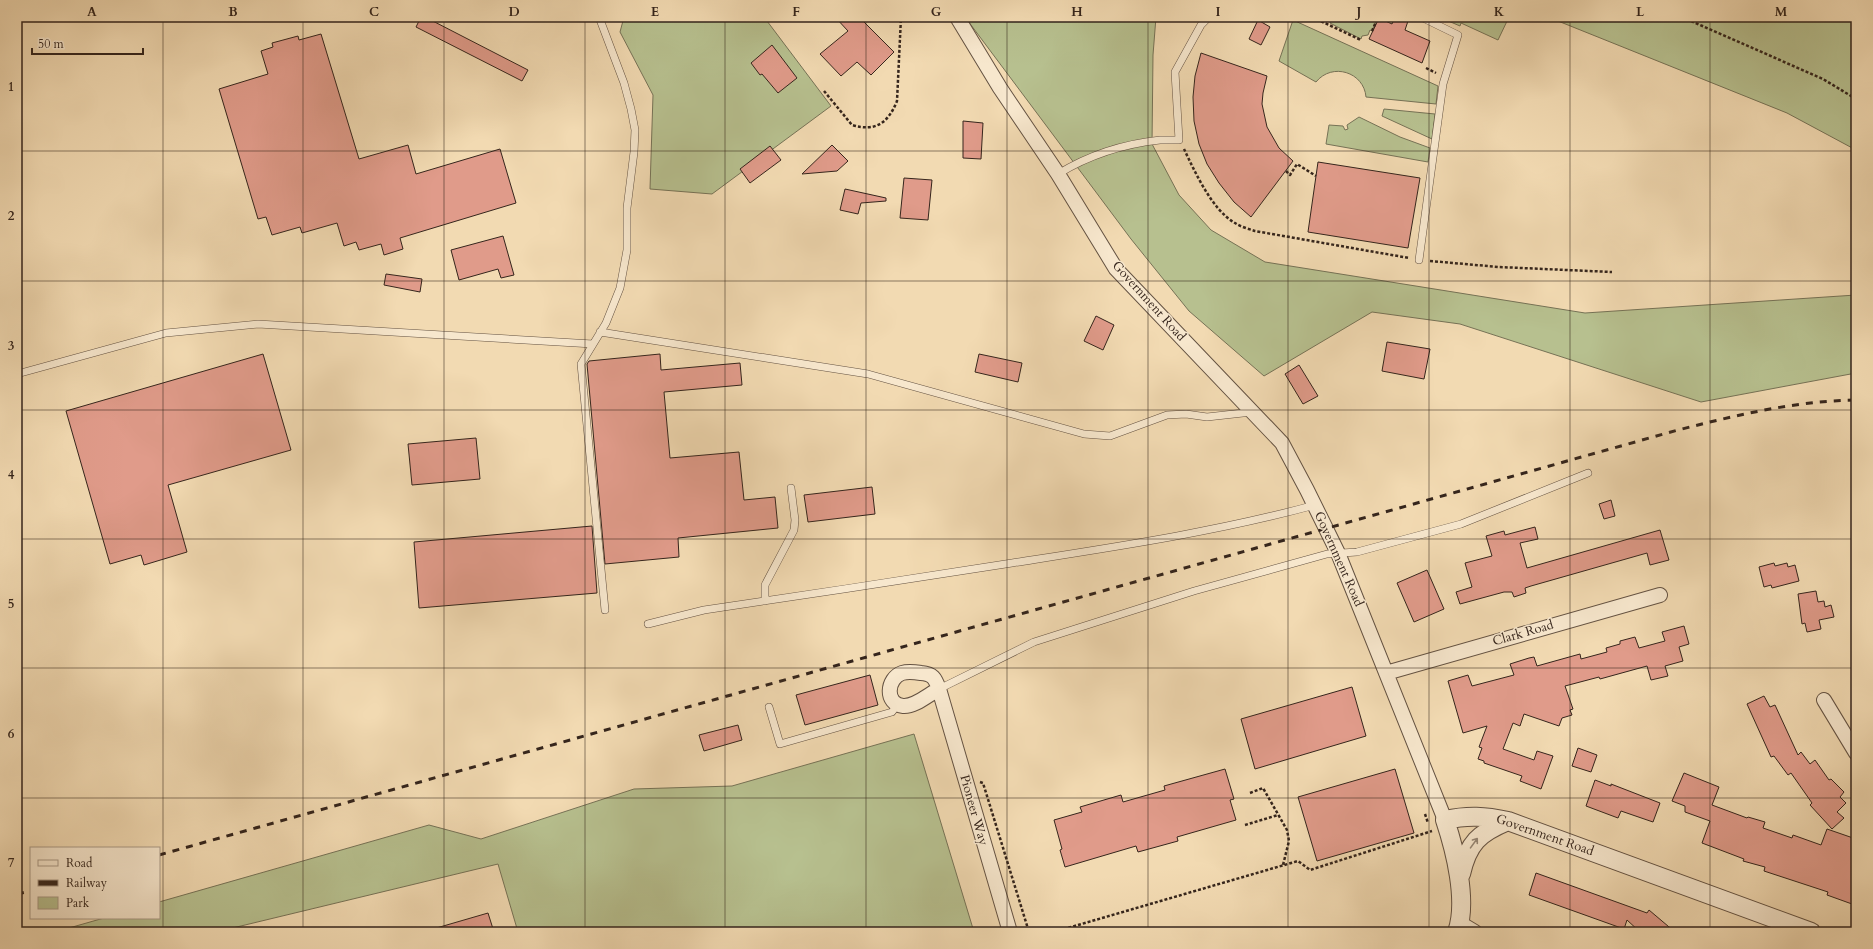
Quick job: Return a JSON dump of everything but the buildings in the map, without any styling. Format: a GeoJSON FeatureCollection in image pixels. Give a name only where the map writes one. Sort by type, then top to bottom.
{"type":"FeatureCollection","features":[{"type":"Feature","properties":{"kind":"street","name":"Government Road"},"geometry":{"type":"LineString","coordinates":[[957,17],[1000,88],[1058,174],[1116,268],[1282,443],[1315,505],[1338,553],[1446,820],[1472,815],[1487,816],[1508,821],[1812,932]]}},
{"type":"Feature","properties":{"kind":"street","name":"Clark Road"},"geometry":{"type":"LineString","coordinates":[[1386,673],[1660,595]]}},
{"type":"Feature","properties":{"kind":"street","name":"Pioneer Way"},"geometry":{"type":"LineString","coordinates":[[898,704],[892,700],[889,694],[890,686],[892,680],[903,672],[928,673],[936,679],[1010,932]]}},
{"type":"Feature","properties":{"kind":"street"},"geometry":{"type":"LineString","coordinates":[[898,704],[903,706],[911,705],[939,689]]}},
{"type":"Feature","properties":{"kind":"street"},"geometry":{"type":"LineString","coordinates":[[1824,700],[1856,753]]}},
{"type":"Feature","properties":{"kind":"street"},"geometry":{"type":"LineString","coordinates":[[1446,820],[1455,851],[1460,879],[1464,929]]}},
{"type":"Feature","properties":{"kind":"street"},"geometry":{"type":"LineString","coordinates":[[1460,879],[1465,856],[1476,839],[1490,828],[1508,821]]}},
{"type":"Feature","properties":{"kind":"lane"},"geometry":{"type":"LineString","coordinates":[[598,17],[624,83],[635,130],[634,152],[627,208],[627,250],[620,288],[600,332],[581,364],[605,610]]}},
{"type":"Feature","properties":{"kind":"lane"},"geometry":{"type":"LineString","coordinates":[[1058,174],[1080,160],[1118,148],[1161,140],[1179,140],[1175,72],[1201,25],[1209,17]]}},
{"type":"Feature","properties":{"kind":"lane"},"geometry":{"type":"LineString","coordinates":[[1419,260],[1443,84],[1458,35],[1421,17]]}},
{"type":"Feature","properties":{"kind":"lane"},"geometry":{"type":"LineString","coordinates":[[17,374],[166,333],[258,324],[593,344]]}},
{"type":"Feature","properties":{"kind":"lane"},"geometry":{"type":"LineString","coordinates":[[600,332],[868,374],[1084,434],[1110,436],[1167,415],[1186,414],[1207,416],[1252,412]]}},
{"type":"Feature","properties":{"kind":"lane"},"geometry":{"type":"LineString","coordinates":[[939,689],[1034,642],[1194,591],[1327,554],[1357,552],[1461,524],[1588,473]]}},
{"type":"Feature","properties":{"kind":"lane"},"geometry":{"type":"LineString","coordinates":[[765,602],[765,585],[794,530],[795,520],[792,488]]}},
{"type":"Feature","properties":{"kind":"lane"},"geometry":{"type":"LineString","coordinates":[[648,624],[704,610],[765,602],[1210,530],[1268,518],[1315,505]]}},
{"type":"Feature","properties":{"kind":"lane"},"geometry":{"type":"LineString","coordinates":[[769,707],[780,744],[892,712],[898,704]]}},
{"type":"Feature","properties":{"kind":"path"},"geometry":{"type":"LineString","coordinates":[[824,91],[852,124],[872,128],[884,122],[892,112],[897,101],[901,17]]}},
{"type":"Feature","properties":{"kind":"path"},"geometry":{"type":"LineString","coordinates":[[1312,17],[1361,40]]}},
{"type":"Feature","properties":{"kind":"path"},"geometry":{"type":"LineString","coordinates":[[1372,31],[1378,17]]}},
{"type":"Feature","properties":{"kind":"path"},"geometry":{"type":"LineString","coordinates":[[1682,17],[1823,79],[1856,99]]}},
{"type":"Feature","properties":{"kind":"path"},"geometry":{"type":"LineString","coordinates":[[1179,140],[1203,187],[1224,214],[1235,223],[1255,231],[1419,260],[1499,267],[1612,272]]}},
{"type":"Feature","properties":{"kind":"path"},"geometry":{"type":"LineString","coordinates":[[1286,171],[1290,175],[1298,164],[1316,176]]}},
{"type":"Feature","properties":{"kind":"path"},"geometry":{"type":"LineString","coordinates":[[966,781],[983,783],[1029,932]]}},
{"type":"Feature","properties":{"kind":"path"},"geometry":{"type":"LineString","coordinates":[[1250,792],[1263,788],[1287,830],[1289,841],[1283,865]]}},
{"type":"Feature","properties":{"kind":"path"},"geometry":{"type":"LineString","coordinates":[[1054,932],[1298,861],[1310,870],[1432,832],[1424,814]]}},
{"type":"Feature","properties":{"kind":"path"},"geometry":{"type":"LineString","coordinates":[[1245,825],[1278,815]]}},
{"type":"Feature","properties":{"kind":"green space"},"geometry":{"type":"Polygon","coordinates":[[[624,17],[764,17],[831,106],[712,194],[650,189],[653,95],[620,32],[624,17]]]}},
{"type":"Feature","properties":{"kind":"green space"},"geometry":{"type":"Polygon","coordinates":[[[965,17],[1156,17],[1153,55],[1152,144],[1179,195],[1211,230],[1265,262],[1585,313],[1856,295],[1856,373],[1701,402],[1460,324],[1372,312],[1264,376],[1189,311],[1131,239],[965,17]]]}},
{"type":"Feature","properties":{"kind":"green space"},"geometry":{"type":"Polygon","coordinates":[[[1332,17],[1378,17],[1372,31],[1370,30],[1368,35],[1362,36],[1361,39],[1330,23],[1332,17]]]}},
{"type":"Feature","properties":{"kind":"green space"},"geometry":{"type":"Polygon","coordinates":[[[1439,17],[1509,17],[1498,40],[1461,23],[1460,26],[1439,17]]]}},
{"type":"Feature","properties":{"kind":"green space"},"geometry":{"type":"Polygon","coordinates":[[[1548,17],[1856,17],[1856,150],[1787,113],[1548,17]]]}},
{"type":"Feature","properties":{"kind":"green space"},"geometry":{"type":"Polygon","coordinates":[[[1293,20],[1438,86],[1436,104],[1366,97],[1364,88],[1360,81],[1354,76],[1338,71],[1330,72],[1316,82],[1279,61],[1293,20]]]}},
{"type":"Feature","properties":{"kind":"green space"},"geometry":{"type":"Polygon","coordinates":[[[1384,109],[1435,114],[1432,139],[1382,116],[1384,109]]]}},
{"type":"Feature","properties":{"kind":"green space"},"geometry":{"type":"Polygon","coordinates":[[[1359,117],[1400,137],[1430,148],[1428,162],[1326,144],[1329,125],[1343,126],[1345,130],[1348,129],[1347,125],[1359,117]]]}},
{"type":"Feature","properties":{"kind":"green space"},"geometry":{"type":"Polygon","coordinates":[[[914,734],[974,932],[518,932],[498,864],[216,932],[55,932],[100,919],[160,919],[160,902],[429,825],[481,839],[634,789],[732,786],[914,734]]]}},
{"type":"Feature","properties":{"kind":"railway"},"geometry":{"type":"LineString","coordinates":[[160,855],[1678,430],[1744,414],[1788,406],[1856,400]]}},
{"type":"Feature","properties":{"kind":"railway"},"geometry":{"type":"LineString","coordinates":[[17,894],[30,891]]}}]}
